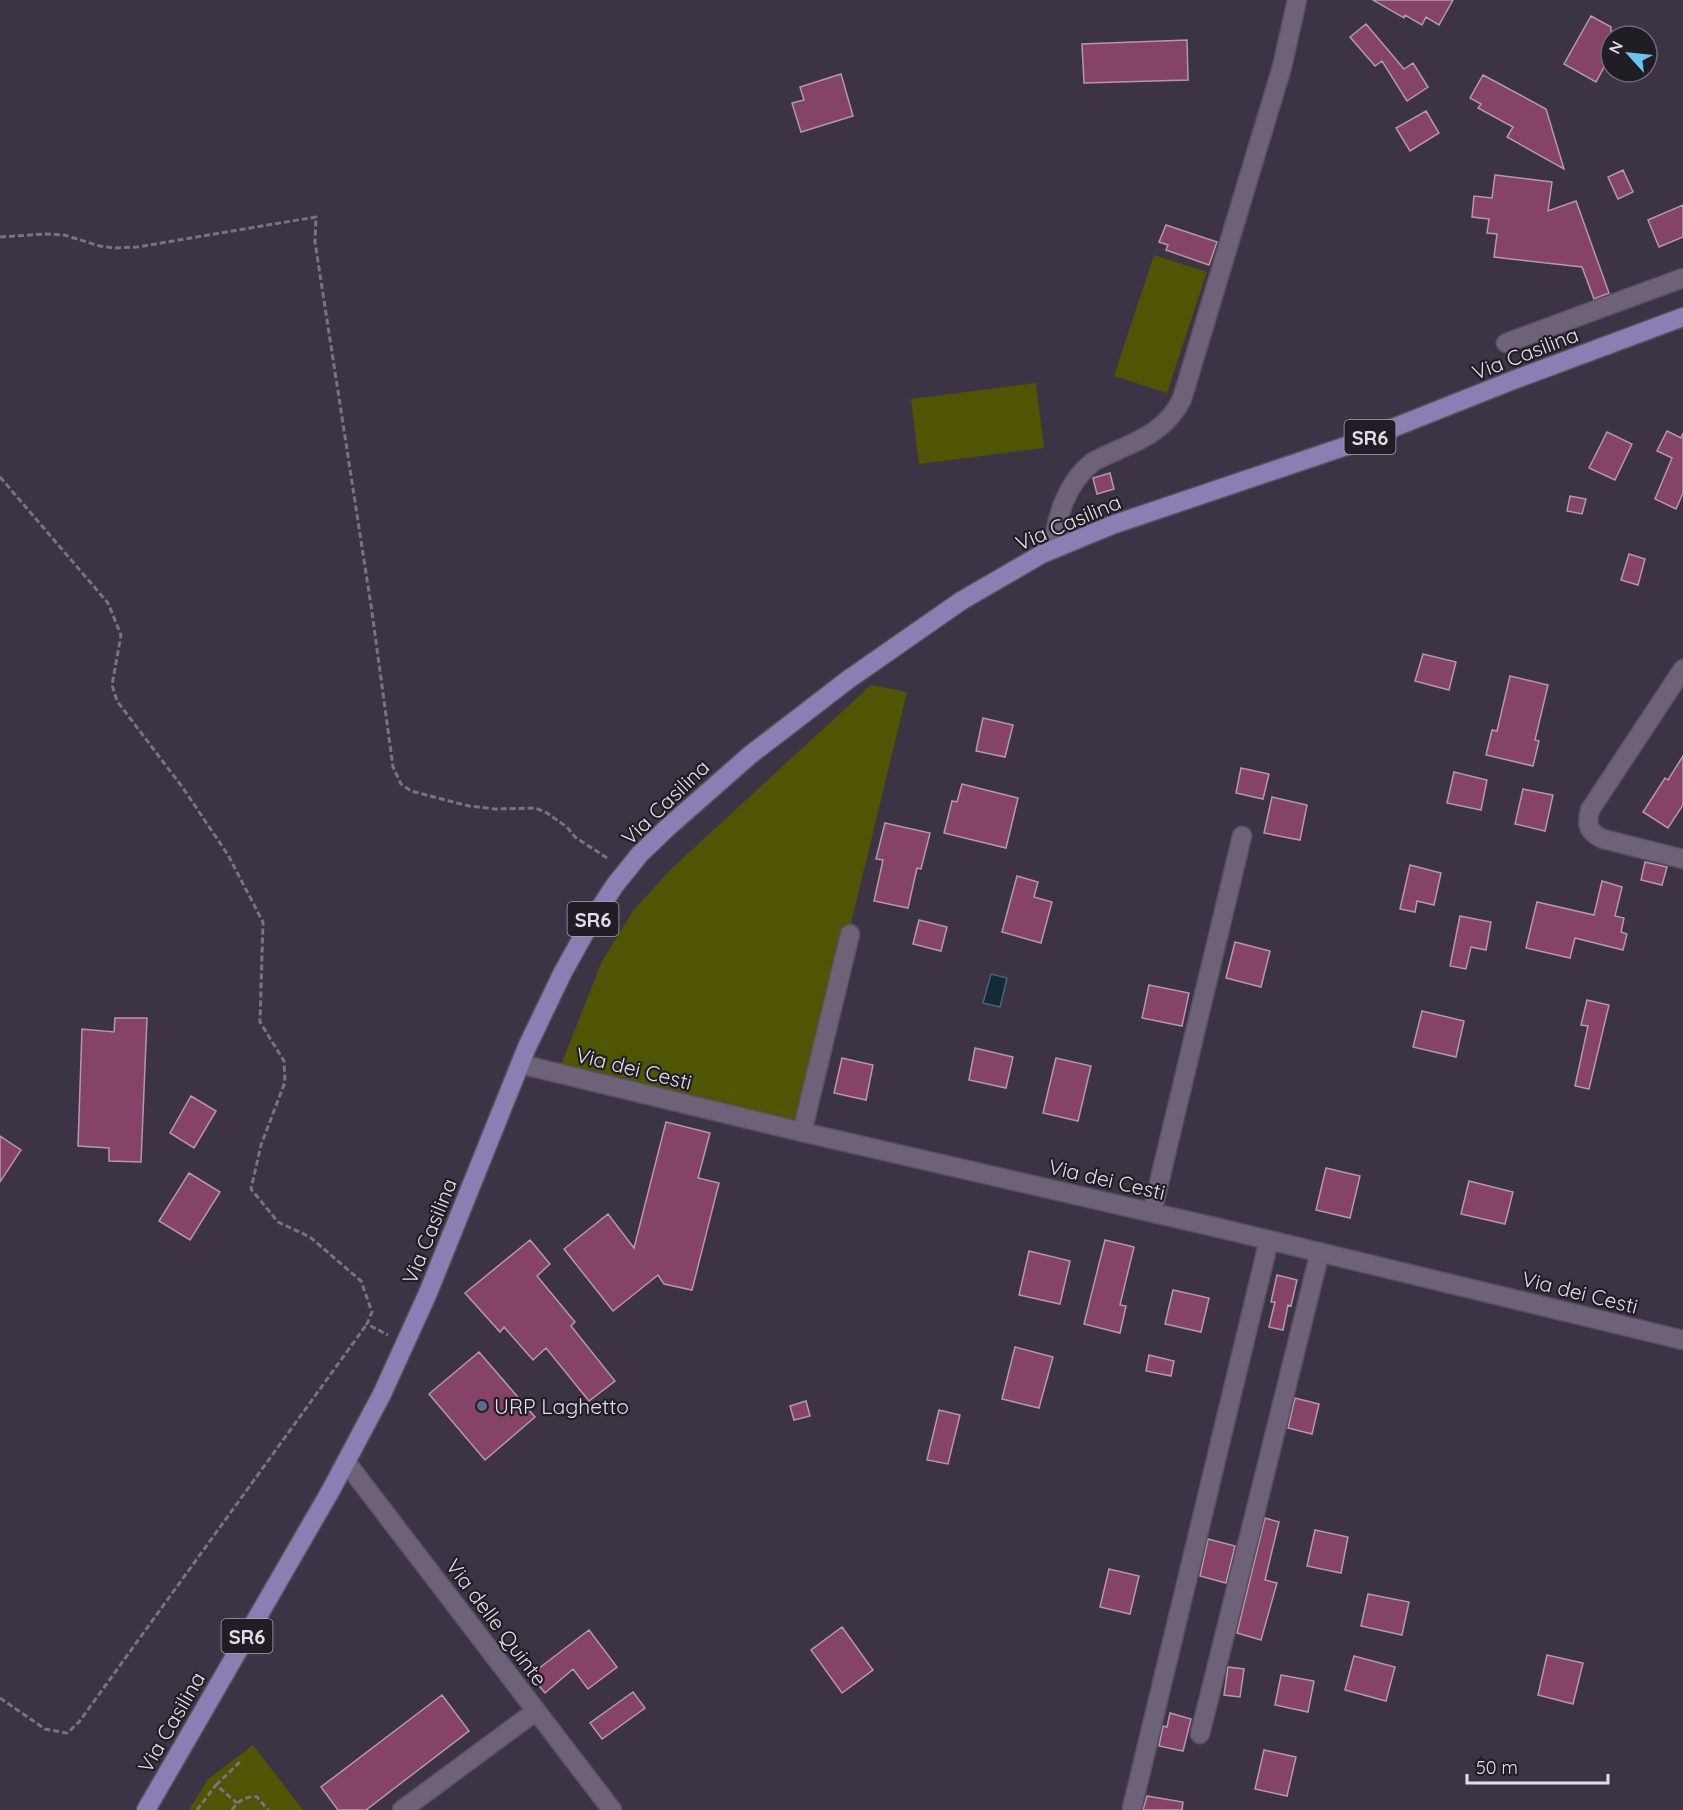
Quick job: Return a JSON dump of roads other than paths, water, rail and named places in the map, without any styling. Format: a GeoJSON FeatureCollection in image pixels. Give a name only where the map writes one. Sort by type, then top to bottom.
{"type":"FeatureCollection","features":[{"type":"Feature","properties":{"kind":"main road","name":"Via Casilina"},"geometry":{"type":"LineString","coordinates":[[146,1810],[346,1462],[406,1344],[520,1064],[556,986],[592,920],[624,874],[673,821],[750,755],[849,679],[969,596],[1054,548],[1112,525],[1355,443],[1511,381],[1683,317]]}},
{"type":"Feature","properties":{"kind":"street"},"geometry":{"type":"LineString","coordinates":[[1054,548],[1056,527],[1064,503],[1085,469],[1102,457],[1159,430],[1172,416],[1182,399],[1282,67],[1297,0]]}},
{"type":"Feature","properties":{"kind":"street"},"geometry":{"type":"LineString","coordinates":[[1506,343],[1683,278]]}},
{"type":"Feature","properties":{"kind":"street"},"geometry":{"type":"LineString","coordinates":[[1683,669],[1590,810],[1587,820],[1588,828],[1594,835],[1603,839],[1683,859]]}},
{"type":"Feature","properties":{"kind":"street"},"geometry":{"type":"LineString","coordinates":[[1152,1212],[1242,836]]}},
{"type":"Feature","properties":{"kind":"street"},"geometry":{"type":"LineString","coordinates":[[802,1132],[850,934]]}},
{"type":"Feature","properties":{"kind":"street","name":"Via dei Cesti"},"geometry":{"type":"LineString","coordinates":[[520,1064],[802,1132],[1269,1239],[1683,1340]]}},
{"type":"Feature","properties":{"kind":"street"},"geometry":{"type":"LineString","coordinates":[[1132,1808],[1269,1239]]}},
{"type":"Feature","properties":{"kind":"street"},"geometry":{"type":"LineString","coordinates":[[1200,1734],[1320,1252]]}},
{"type":"Feature","properties":{"kind":"street","name":"Via delle Quinte"},"geometry":{"type":"LineString","coordinates":[[346,1462],[612,1810]]}},
{"type":"Feature","properties":{"kind":"street"},"geometry":{"type":"LineString","coordinates":[[402,1810],[536,1711]]}},
{"type":"Feature","properties":{"kind":"water"},"geometry":{"type":"Polygon","coordinates":[[[991,974],[1007,978],[1000,1007],[983,1003],[991,974]]]}},
{"type":"Feature","properties":{"kind":"place","name":"URP Laghetto"},"geometry":{"type":"Point","coordinates":[482,1406]}}]}
